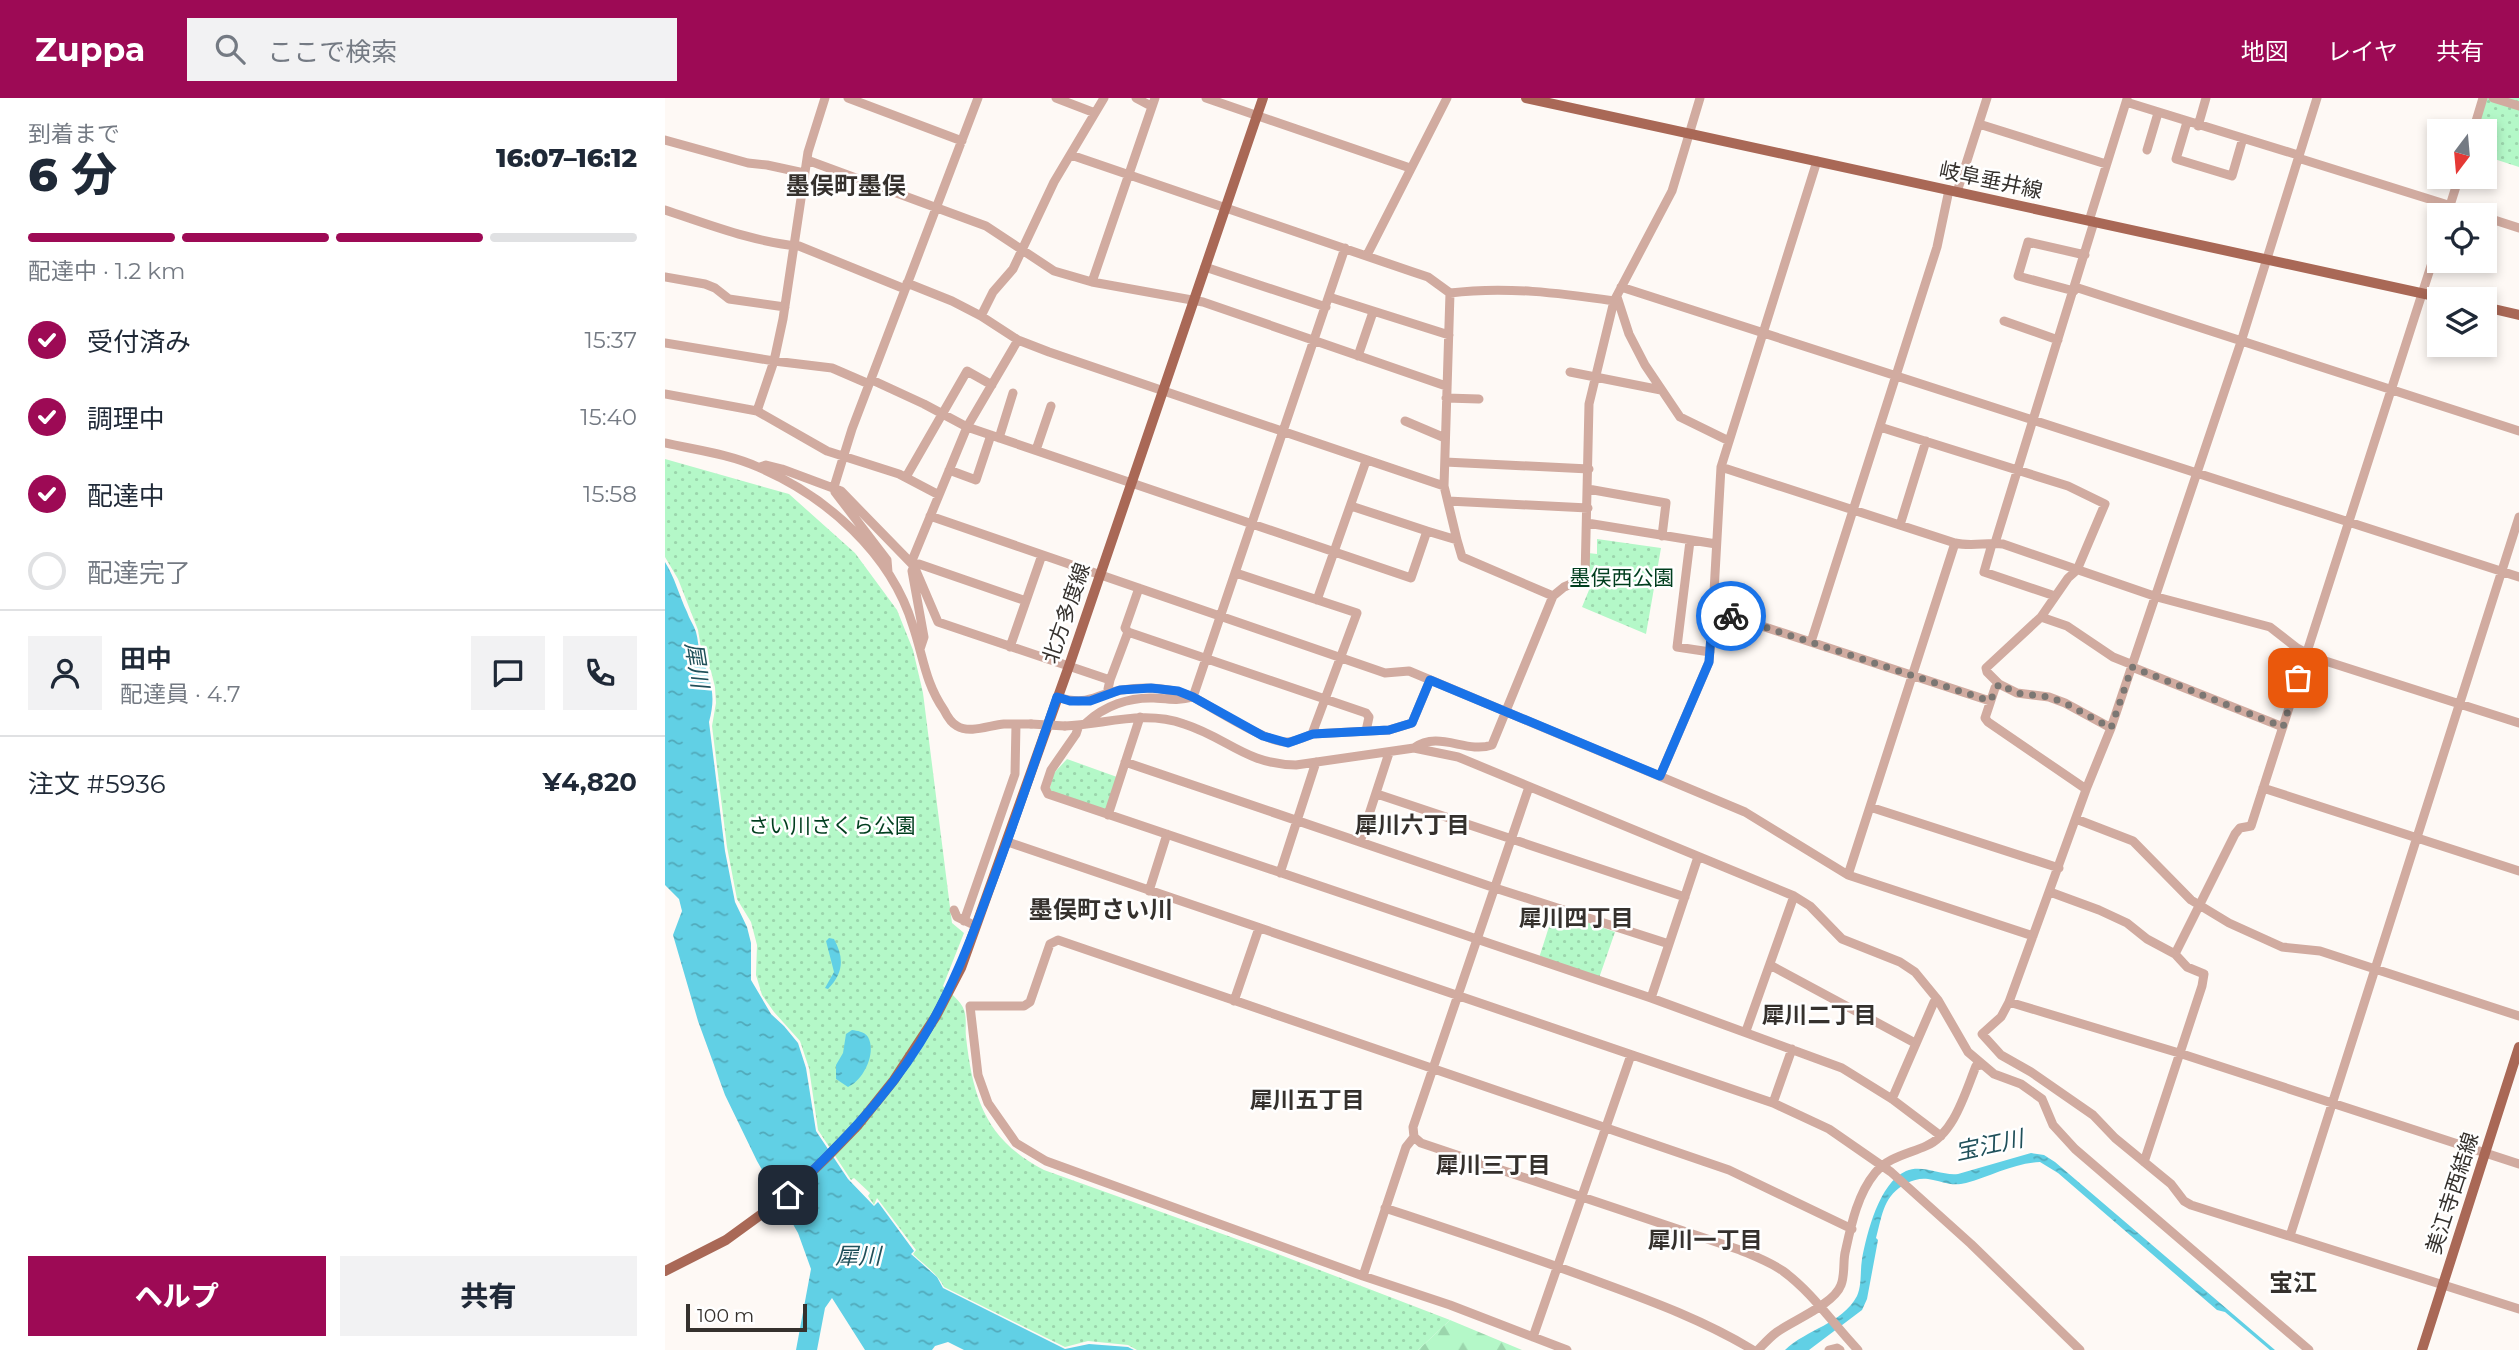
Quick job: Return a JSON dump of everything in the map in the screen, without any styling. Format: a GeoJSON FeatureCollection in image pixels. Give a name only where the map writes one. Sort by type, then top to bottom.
{"type":"FeatureCollection","features":[{"type":"Feature","properties":{"kind":"main road","name":"北方多度線"},"geometry":{"type":"LineString","coordinates":[[665,1271],[726,1240],[788,1195],[827,1157],[858,1125],[894,1080],[925,1035],[956,977],[1008,842],[1263,98]]}},
{"type":"Feature","properties":{"kind":"main road","name":"岐阜垂井線"},"geometry":{"type":"LineString","coordinates":[[1526,98],[1550,101],[1688,134],[2427,294]]}},
{"type":"Feature","properties":{"kind":"main road"},"geometry":{"type":"LineString","coordinates":[[2497,310],[2519,315]]}},
{"type":"Feature","properties":{"kind":"main road","name":"美江寺西結線"},"geometry":{"type":"LineString","coordinates":[[2422,1350],[2519,1047]]}},
{"type":"Feature","properties":{"kind":"street"},"geometry":{"type":"LineString","coordinates":[[757,411],[774,361],[785,307],[804,173],[825,98]]}},
{"type":"Feature","properties":{"kind":"street"},"geometry":{"type":"LineString","coordinates":[[848,98],[962,141]]}},
{"type":"Feature","properties":{"kind":"street"},"geometry":{"type":"LineString","coordinates":[[888,572],[887,560],[835,492],[834,487],[870,382],[978,98]]}},
{"type":"Feature","properties":{"kind":"street"},"geometry":{"type":"LineString","coordinates":[[1056,98],[1095,113]]}},
{"type":"Feature","properties":{"kind":"street"},"geometry":{"type":"LineString","coordinates":[[981,316],[993,292],[1013,269],[1021,247],[1054,182],[1104,98]]}},
{"type":"Feature","properties":{"kind":"street"},"geometry":{"type":"LineString","coordinates":[[1092,282],[1153,102],[1136,98]]}},
{"type":"Feature","properties":{"kind":"street"},"geometry":{"type":"LineString","coordinates":[[1206,98],[1410,168]]}},
{"type":"Feature","properties":{"kind":"street"},"geometry":{"type":"LineString","coordinates":[[1367,256],[1447,98]]}},
{"type":"Feature","properties":{"kind":"street"},"geometry":{"type":"LineString","coordinates":[[665,443],[713,453],[758,467],[823,504],[843,520],[888,572],[905,603],[933,695],[955,725],[967,729],[1016,724],[1065,726],[1140,717],[1161,718],[1184,724],[1260,761],[1276,764],[1389,753],[1414,748],[1432,740],[1487,747],[1492,745],[1553,596],[1564,587],[1585,578],[1589,404],[1595,376],[1616,299],[1672,191],[1700,98]]}},
{"type":"Feature","properties":{"kind":"street"},"geometry":{"type":"LineString","coordinates":[[1811,642],[1953,191],[1987,98]]}},
{"type":"Feature","properties":{"kind":"street"},"geometry":{"type":"LineString","coordinates":[[2198,126],[2206,98]]}},
{"type":"Feature","properties":{"kind":"street"},"geometry":{"type":"LineString","coordinates":[[2317,98],[2241,342],[2111,728],[2009,1002],[2001,1017],[1982,1034],[1990,1046],[2093,1115],[2144,1163],[2171,1184],[2190,1205],[2519,1309]]}},
{"type":"Feature","properties":{"kind":"street"},"geometry":{"type":"LineString","coordinates":[[2477,119],[2483,98]]}},
{"type":"Feature","properties":{"kind":"street"},"geometry":{"type":"LineString","coordinates":[[2493,98],[2519,106]]}},
{"type":"Feature","properties":{"kind":"street"},"geometry":{"type":"LineString","coordinates":[[2055,596],[1984,572],[2075,289],[2106,164],[2126,100],[2429,203]]}},
{"type":"Feature","properties":{"kind":"street"},"geometry":{"type":"LineString","coordinates":[[2147,150],[2158,113]]}},
{"type":"Feature","properties":{"kind":"street"},"geometry":{"type":"LineString","coordinates":[[2187,122],[2176,159],[2232,176],[2243,138]]}},
{"type":"Feature","properties":{"kind":"street"},"geometry":{"type":"LineString","coordinates":[[1979,124],[2106,164]]}},
{"type":"Feature","properties":{"kind":"street"},"geometry":{"type":"LineString","coordinates":[[665,140],[748,163],[767,164],[804,173]]}},
{"type":"Feature","properties":{"kind":"street"},"geometry":{"type":"LineString","coordinates":[[1071,155],[1428,277],[1450,293],[1477,289],[1616,299]]}},
{"type":"Feature","properties":{"kind":"street"},"geometry":{"type":"LineString","coordinates":[[807,160],[986,226],[1021,247],[1049,270],[1092,282],[1193,300],[1446,386]]}},
{"type":"Feature","properties":{"kind":"street"},"geometry":{"type":"LineString","coordinates":[[1660,776],[1709,662],[1721,467],[1818,161]]}},
{"type":"Feature","properties":{"kind":"street"},"geometry":{"type":"LineString","coordinates":[[665,210],[742,235],[823,254],[981,316],[1018,340],[1444,486]]}},
{"type":"Feature","properties":{"kind":"street"},"geometry":{"type":"LineString","coordinates":[[2497,221],[2519,228]]}},
{"type":"Feature","properties":{"kind":"street"},"geometry":{"type":"LineString","coordinates":[[2085,255],[2028,242],[2018,276],[2075,289],[2519,431]]}},
{"type":"Feature","properties":{"kind":"street"},"geometry":{"type":"LineString","coordinates":[[1193,697],[1345,248]]}},
{"type":"Feature","properties":{"kind":"street"},"geometry":{"type":"LineString","coordinates":[[1205,267],[1449,335]]}},
{"type":"Feature","properties":{"kind":"street"},"geometry":{"type":"LineString","coordinates":[[2175,954],[2235,834],[2240,828],[2251,826],[2429,273]]}},
{"type":"Feature","properties":{"kind":"street"},"geometry":{"type":"LineString","coordinates":[[665,277],[705,284],[729,299],[785,307]]}},
{"type":"Feature","properties":{"kind":"street"},"geometry":{"type":"LineString","coordinates":[[1621,287],[2519,577]]}},
{"type":"Feature","properties":{"kind":"street"},"geometry":{"type":"LineString","coordinates":[[1450,293],[1444,486],[1462,557],[1553,596]]}},
{"type":"Feature","properties":{"kind":"street"},"geometry":{"type":"LineString","coordinates":[[1616,299],[1629,334],[1680,417],[1729,441]]}},
{"type":"Feature","properties":{"kind":"street"},"geometry":{"type":"LineString","coordinates":[[1358,356],[1373,312]]}},
{"type":"Feature","properties":{"kind":"street"},"geometry":{"type":"LineString","coordinates":[[2004,321],[2059,340]]}},
{"type":"Feature","properties":{"kind":"street"},"geometry":{"type":"LineString","coordinates":[[920,650],[924,636],[912,581],[913,564],[967,428],[1018,340]]}},
{"type":"Feature","properties":{"kind":"street"},"geometry":{"type":"LineString","coordinates":[[665,343],[832,368],[924,404],[967,428],[1411,578],[1427,531]]}},
{"type":"Feature","properties":{"kind":"street"},"geometry":{"type":"LineString","coordinates":[[906,477],[967,371],[992,385]]}},
{"type":"Feature","properties":{"kind":"street"},"geometry":{"type":"LineString","coordinates":[[1570,372],[1661,390]]}},
{"type":"Feature","properties":{"kind":"street"},"geometry":{"type":"LineString","coordinates":[[949,470],[976,480],[1013,393]]}},
{"type":"Feature","properties":{"kind":"street"},"geometry":{"type":"LineString","coordinates":[[665,394],[757,411],[842,458],[906,477],[939,495]]}},
{"type":"Feature","properties":{"kind":"street"},"geometry":{"type":"LineString","coordinates":[[1446,398],[1479,399]]}},
{"type":"Feature","properties":{"kind":"street"},"geometry":{"type":"LineString","coordinates":[[1036,450],[1051,406]]}},
{"type":"Feature","properties":{"kind":"street"},"geometry":{"type":"LineString","coordinates":[[1405,421],[1445,438]]}},
{"type":"Feature","properties":{"kind":"street"},"geometry":{"type":"LineString","coordinates":[[1880,427],[2067,486],[2105,504],[2077,570],[2067,578],[2041,617],[1986,668],[1999,684],[2017,693],[2049,697],[2111,728]]}},
{"type":"Feature","properties":{"kind":"street"},"geometry":{"type":"LineString","coordinates":[[1900,525],[1926,441]]}},
{"type":"Feature","properties":{"kind":"street"},"geometry":{"type":"LineString","coordinates":[[1317,600],[1366,460]]}},
{"type":"Feature","properties":{"kind":"street"},"geometry":{"type":"LineString","coordinates":[[1445,462],[1589,469]]}},
{"type":"Feature","properties":{"kind":"street"},"geometry":{"type":"LineString","coordinates":[[758,467],[766,465],[782,469],[824,486],[834,487],[852,501],[913,564],[938,622],[1110,680]]}},
{"type":"Feature","properties":{"kind":"street"},"geometry":{"type":"LineString","coordinates":[[1721,467],[1955,543],[1969,546],[1993,543],[2157,597],[2270,627],[2306,654],[2519,723]]}},
{"type":"Feature","properties":{"kind":"street"},"geometry":{"type":"LineString","coordinates":[[1588,489],[1666,503],[1663,536]]}},
{"type":"Feature","properties":{"kind":"street"},"geometry":{"type":"LineString","coordinates":[[1448,501],[1588,508]]}},
{"type":"Feature","properties":{"kind":"street"},"geometry":{"type":"LineString","coordinates":[[1350,506],[1457,540]]}},
{"type":"Feature","properties":{"kind":"street"},"geometry":{"type":"LineString","coordinates":[[930,516],[1385,673],[1409,671],[1745,812],[1848,875],[2033,936]]}},
{"type":"Feature","properties":{"kind":"street"},"geometry":{"type":"LineString","coordinates":[[2290,1236],[2519,517]]}},
{"type":"Feature","properties":{"kind":"street"},"geometry":{"type":"LineString","coordinates":[[1587,523],[1716,544]]}},
{"type":"Feature","properties":{"kind":"street"},"geometry":{"type":"LineString","coordinates":[[1690,541],[1677,647],[1710,652]]}},
{"type":"Feature","properties":{"kind":"street"},"geometry":{"type":"LineString","coordinates":[[1848,875],[1955,543]]}},
{"type":"Feature","properties":{"kind":"street"},"geometry":{"type":"LineString","coordinates":[[1010,647],[1042,555]]}},
{"type":"Feature","properties":{"kind":"street"},"geometry":{"type":"LineString","coordinates":[[913,564],[1026,601]]}},
{"type":"Feature","properties":{"kind":"street"},"geometry":{"type":"LineString","coordinates":[[1236,573],[1357,613],[1313,734]]}},
{"type":"Feature","properties":{"kind":"street"},"geometry":{"type":"LineString","coordinates":[[1139,588],[1125,628],[1128,632],[1366,713],[1369,717],[1366,731]]}},
{"type":"Feature","properties":{"kind":"street"},"geometry":{"type":"LineString","coordinates":[[1713,610],[1990,701]]}},
{"type":"Feature","properties":{"kind":"street"},"geometry":{"type":"LineString","coordinates":[[2041,617],[2067,626],[2113,657],[2283,727]]}},
{"type":"Feature","properties":{"kind":"street"},"geometry":{"type":"LineString","coordinates":[[1111,693],[1108,689],[1110,680],[1128,632]]}},
{"type":"Feature","properties":{"kind":"street"},"geometry":{"type":"LineString","coordinates":[[1057,697],[1070,701],[1090,701],[1120,690],[1151,688],[1178,691],[1271,739],[1288,743],[1313,734],[1389,730],[1412,723],[1430,680]]}},
{"type":"Feature","properties":{"kind":"street"},"geometry":{"type":"LineString","coordinates":[[1999,684],[1985,718],[1988,722],[2083,787],[2087,787]]}},
{"type":"Feature","properties":{"kind":"street"},"geometry":{"type":"LineString","coordinates":[[1193,697],[1181,701],[1151,698],[1131,700],[1095,715],[1082,725],[1051,770],[1045,789],[1048,794],[1746,1031],[1842,1068],[1892,1099],[1941,1136]]}},
{"type":"Feature","properties":{"kind":"street"},"geometry":{"type":"LineString","coordinates":[[1108,815],[1140,717]]}},
{"type":"Feature","properties":{"kind":"street"},"geometry":{"type":"LineString","coordinates":[[964,921],[1015,774],[1016,724]]}},
{"type":"Feature","properties":{"kind":"street"},"geometry":{"type":"LineString","coordinates":[[1414,748],[1458,757],[1794,896],[1810,906],[1842,939],[1900,962],[1915,972],[1938,1000],[1968,1052],[1981,1065],[1994,1074],[2029,1089],[2042,1099],[2053,1125],[2075,1149],[2309,1350]]}},
{"type":"Feature","properties":{"kind":"street"},"geometry":{"type":"LineString","coordinates":[[1360,842],[1389,753]]}},
{"type":"Feature","properties":{"kind":"street"},"geometry":{"type":"LineString","coordinates":[[1125,762],[1669,944]]}},
{"type":"Feature","properties":{"kind":"street"},"geometry":{"type":"LineString","coordinates":[[1280,873],[1317,762]]}},
{"type":"Feature","properties":{"kind":"street"},"geometry":{"type":"LineString","coordinates":[[1363,1276],[1406,1147],[1414,1138],[1413,1127],[1529,787]]}},
{"type":"Feature","properties":{"kind":"street"},"geometry":{"type":"LineString","coordinates":[[2263,788],[2519,871]]}},
{"type":"Feature","properties":{"kind":"street"},"geometry":{"type":"LineString","coordinates":[[1377,794],[1685,897]]}},
{"type":"Feature","properties":{"kind":"street"},"geometry":{"type":"LineString","coordinates":[[1870,807],[2059,868]]}},
{"type":"Feature","properties":{"kind":"street"},"geometry":{"type":"LineString","coordinates":[[2077,819],[2133,841],[2191,900],[2229,923],[2282,947],[2321,951],[2519,1016]]}},
{"type":"Feature","properties":{"kind":"street"},"geometry":{"type":"LineString","coordinates":[[1149,891],[1167,834]]}},
{"type":"Feature","properties":{"kind":"street"},"geometry":{"type":"LineString","coordinates":[[1008,842],[1773,1103],[1829,1129],[1891,1172],[1971,1244],[2080,1350]]}},
{"type":"Feature","properties":{"kind":"street"},"geometry":{"type":"LineString","coordinates":[[1651,998],[1698,857]]}},
{"type":"Feature","properties":{"kind":"street"},"geometry":{"type":"LineString","coordinates":[[2050,892],[2127,923],[2147,939],[2175,954],[2187,967],[2204,974],[2144,1163]]}},
{"type":"Feature","properties":{"kind":"street"},"geometry":{"type":"LineString","coordinates":[[1746,1031],[1794,896]]}},
{"type":"Feature","properties":{"kind":"street"},"geometry":{"type":"LineString","coordinates":[[954,910],[957,917],[977,926]]}},
{"type":"Feature","properties":{"kind":"street"},"geometry":{"type":"LineString","coordinates":[[1234,1001],[1259,928]]}},
{"type":"Feature","properties":{"kind":"street"},"geometry":{"type":"LineString","coordinates":[[1567,1350],[1450,1305],[1046,1161],[1016,1143],[995,1116],[982,1090],[970,1006],[1024,1006],[1030,1002],[1053,940],[1730,1170],[1852,1229]]}},
{"type":"Feature","properties":{"kind":"street"},"geometry":{"type":"LineString","coordinates":[[1770,965],[1915,1044]]}},
{"type":"Feature","properties":{"kind":"street"},"geometry":{"type":"LineString","coordinates":[[1892,1099],[1934,1002],[1938,1000]]}},
{"type":"Feature","properties":{"kind":"street"},"geometry":{"type":"LineString","coordinates":[[2009,1002],[2179,1053],[2519,1164]]}},
{"type":"Feature","properties":{"kind":"street"},"geometry":{"type":"LineString","coordinates":[[1773,1103],[1791,1049]]}},
{"type":"Feature","properties":{"kind":"street"},"geometry":{"type":"LineString","coordinates":[[1533,1337],[1631,1055]]}},
{"type":"Feature","properties":{"kind":"street"},"geometry":{"type":"LineString","coordinates":[[1385,1208],[1559,1267],[1695,1318],[1755,1350],[1775,1333],[1822,1308],[1834,1296],[1841,1285],[1845,1253],[1859,1200],[1868,1183],[1882,1166],[1909,1151],[1927,1146],[1941,1136],[1957,1111],[1976,1066],[1981,1065]]}},
{"type":"Feature","properties":{"kind":"street"},"geometry":{"type":"LineString","coordinates":[[1414,1138],[1421,1143],[1768,1262],[1784,1272],[1822,1308],[1858,1350]]}},
{"type":"Feature","properties":{"kind":"street"},"geometry":{"type":"LineString","coordinates":[[1829,1350],[1840,1350]]}},
{"type":"Feature","properties":{"kind":"green space"},"geometry":{"type":"Polygon","coordinates":[[[2487,98],[2519,98],[2519,167],[2497,160],[2497,119],[2480,119],[2487,98]]]}},
{"type":"Feature","properties":{"kind":"green space","name":"さい川さくら公園"},"geometry":{"type":"Polygon","coordinates":[[[665,459],[789,494],[855,553],[897,610],[913,650],[923,693],[952,923],[964,933],[943,986],[963,1007],[973,1080],[986,1116],[996,1131],[1024,1158],[1044,1170],[1270,1251],[1450,1320],[1418,1350],[1137,1350],[1128,1345],[1088,1341],[1065,1347],[944,1287],[934,1273],[913,1254],[916,1250],[877,1198],[874,1205],[868,1196],[870,1193],[854,1178],[851,1180],[818,1130],[809,1068],[800,1041],[762,995],[756,975],[757,945],[751,922],[737,899],[727,847],[712,726],[716,703],[715,687],[711,671],[702,654],[698,630],[678,579],[665,557],[665,459]]]}},
{"type":"Feature","properties":{"kind":"green space","name":"墨俣西公園"},"geometry":{"type":"Polygon","coordinates":[[[1597,539],[1661,548],[1646,634],[1582,607],[1589,590],[1588,553],[1597,554],[1597,539]]]}},
{"type":"Feature","properties":{"kind":"green space"},"geometry":{"type":"Polygon","coordinates":[[[1067,759],[1117,777],[1106,811],[1049,791],[1054,773],[1067,759]]]}},
{"type":"Feature","properties":{"kind":"green space"},"geometry":{"type":"Polygon","coordinates":[[[1554,911],[1615,932],[1599,978],[1539,958],[1554,911]]]}},
{"type":"Feature","properties":{"kind":"green space"},"geometry":{"type":"Polygon","coordinates":[[[1450,1320],[1522,1350],[1418,1350],[1450,1320]]]}},
{"type":"Feature","properties":{"kind":"water","name":"犀川"},"geometry":{"type":"Polygon","coordinates":[[[665,562],[695,629],[711,687],[709,722],[725,851],[735,902],[751,943],[751,980],[771,1014],[798,1043],[806,1068],[816,1131],[848,1179],[874,1206],[878,1202],[914,1251],[911,1254],[937,1277],[943,1288],[1065,1349],[1089,1344],[1128,1347],[1134,1350],[964,1350],[948,1342],[935,1346],[932,1350],[865,1350],[832,1298],[825,1308],[817,1350],[796,1350],[811,1269],[798,1233],[757,1161],[725,1095],[698,1021],[673,935],[682,911],[679,899],[665,885],[665,562]]]}},
{"type":"Feature","properties":{"kind":"water"},"geometry":{"type":"Polygon","coordinates":[[[829,938],[834,939],[841,965],[837,977],[828,989],[825,988],[834,972],[826,941],[829,938]]]}},
{"type":"Feature","properties":{"kind":"water"},"geometry":{"type":"Polygon","coordinates":[[[852,1030],[868,1037],[871,1051],[863,1073],[848,1087],[836,1079],[836,1065],[843,1053],[846,1034],[852,1030]]]}},
{"type":"Feature","properties":{"kind":"water","name":"宝江川"},"geometry":{"type":"Polygon","coordinates":[[[2031,1153],[2044,1155],[2055,1162],[2275,1350],[2270,1350],[2225,1312],[2217,1310],[2058,1173],[2040,1162],[2012,1167],[1961,1184],[1922,1179],[1899,1188],[1888,1200],[1883,1213],[1876,1238],[1878,1240],[1867,1299],[1862,1310],[1809,1350],[1785,1350],[1843,1313],[1857,1296],[1871,1223],[1888,1186],[1897,1177],[1912,1169],[1958,1174],[2031,1153]]]}},
{"type":"Feature","properties":{"kind":"way so far"},"geometry":{"type":"LineString","coordinates":[[1731,616],[1990,701],[1999,684],[2028,696],[2049,697],[2111,728],[2132,667],[2283,727],[2298,678]]}},
{"type":"Feature","properties":{"kind":"district","name":"墨俣町墨俣"},"geometry":{"type":"Point","coordinates":[846,185]}},
{"type":"Feature","properties":{"kind":"district","name":"犀川六丁目"},"geometry":{"type":"Point","coordinates":[1412,825]}},
{"type":"Feature","properties":{"kind":"district","name":"墨俣町さい川"},"geometry":{"type":"Point","coordinates":[1101,909]}},
{"type":"Feature","properties":{"kind":"district","name":"犀川四丁目"},"geometry":{"type":"Point","coordinates":[1576,918]}},
{"type":"Feature","properties":{"kind":"district","name":"犀川二丁目"},"geometry":{"type":"Point","coordinates":[1819,1015]}},
{"type":"Feature","properties":{"kind":"district","name":"犀川五丁目"},"geometry":{"type":"Point","coordinates":[1307,1100]}},
{"type":"Feature","properties":{"kind":"district","name":"犀川三丁目"},"geometry":{"type":"Point","coordinates":[1493,1165]}},
{"type":"Feature","properties":{"kind":"district","name":"犀川一丁目"},"geometry":{"type":"Point","coordinates":[1705,1240]}},
{"type":"Feature","properties":{"kind":"district","name":"宝江"},"geometry":{"type":"Point","coordinates":[2293,1282]}},
{"type":"Feature","properties":{"kind":"route"},"geometry":{"type":"LineString","coordinates":[[788,1195],[871,1110],[919,1045],[936,1016],[961,968],[1008,842],[1057,697],[1070,701],[1090,701],[1120,690],[1151,688],[1178,691],[1263,736],[1288,743],[1313,734],[1389,730],[1412,723],[1430,680],[1660,776],[1709,662],[1713,610],[1731,616]]}}]}
